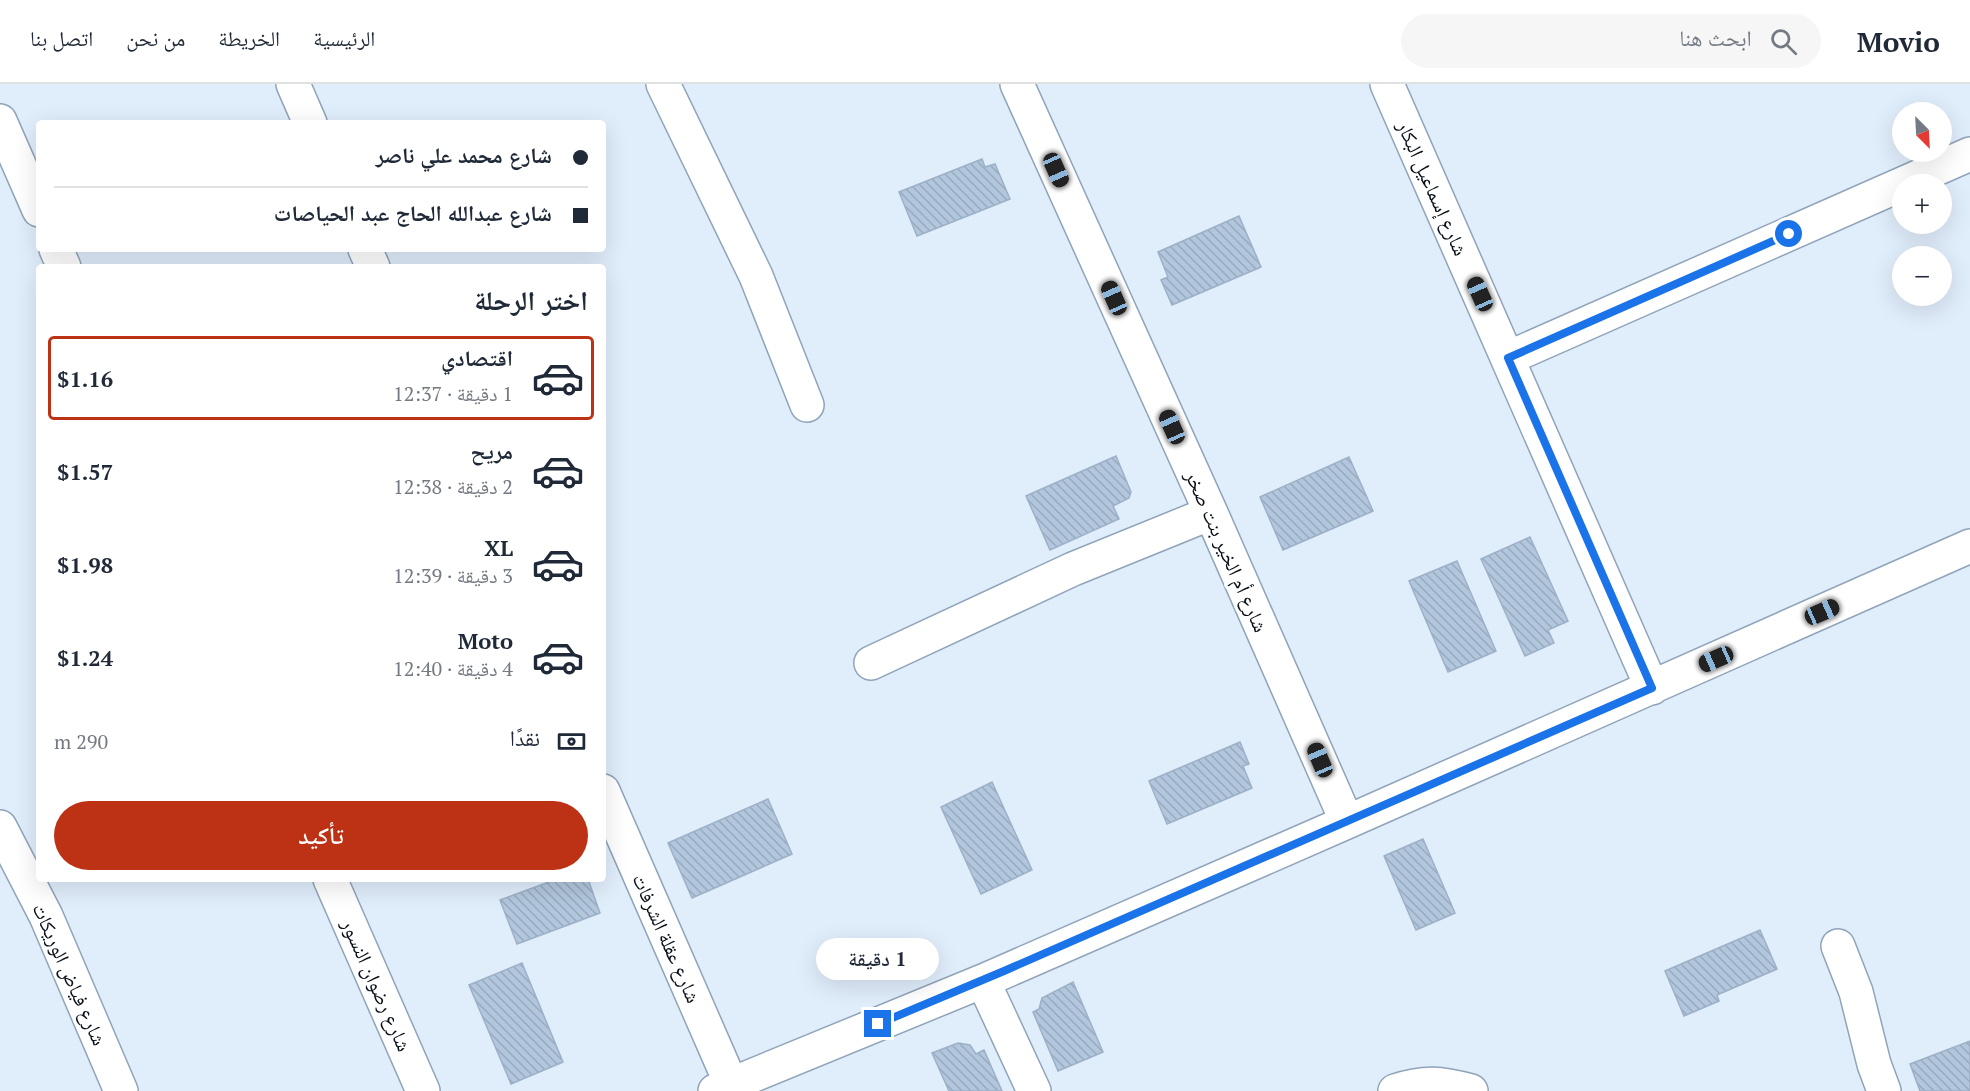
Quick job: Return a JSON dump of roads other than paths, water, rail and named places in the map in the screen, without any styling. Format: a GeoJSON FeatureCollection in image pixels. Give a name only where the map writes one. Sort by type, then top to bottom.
{"type":"FeatureCollection","features":[{"type":"Feature","properties":{"kind":"street"},"geometry":{"type":"LineString","coordinates":[[293,84],[309,120]]}},
{"type":"Feature","properties":{"kind":"street"},"geometry":{"type":"LineString","coordinates":[[663,84],[756,276],[807,405]]}},
{"type":"Feature","properties":{"kind":"street","name":"شارع أم الخير بنت صخر"},"geometry":{"type":"LineString","coordinates":[[1017,84],[1211,513],[1347,822]]}},
{"type":"Feature","properties":{"kind":"street","name":"شارع إسماعيل البكار"},"geometry":{"type":"LineString","coordinates":[[1387,84],[1652,688]]}},
{"type":"Feature","properties":{"kind":"street"},"geometry":{"type":"LineString","coordinates":[[0,121],[36,203]]}},
{"type":"Feature","properties":{"kind":"street"},"geometry":{"type":"LineString","coordinates":[[1508,358],[1970,154]]}},
{"type":"Feature","properties":{"kind":"street"},"geometry":{"type":"LineString","coordinates":[[871,663],[1073,569],[1211,513]]}},
{"type":"Feature","properties":{"kind":"street"},"geometry":{"type":"LineString","coordinates":[[723,1087],[983,981],[1970,546]]}},
{"type":"Feature","properties":{"kind":"street","name":"شارع عقلة الشرفات"},"geometry":{"type":"LineString","coordinates":[[606,798],[723,1087]]}},
{"type":"Feature","properties":{"kind":"street","name":"شارع فياض الوريكات"},"geometry":{"type":"LineString","coordinates":[[0,827],[46,916],[121,1091]]}},
{"type":"Feature","properties":{"kind":"street","name":"شارع رضوان النسور"},"geometry":{"type":"LineString","coordinates":[[331,882],[423,1091]]}},
{"type":"Feature","properties":{"kind":"street"},"geometry":{"type":"LineString","coordinates":[[1838,946],[1856,992],[1874,1064],[1884,1091]]}},
{"type":"Feature","properties":{"kind":"street"},"geometry":{"type":"LineString","coordinates":[[983,981],[1034,1091]]}},
{"type":"Feature","properties":{"kind":"street"},"geometry":{"type":"LineString","coordinates":[[1395,1091],[1421,1083],[1444,1084],[1471,1091]]}}]}
